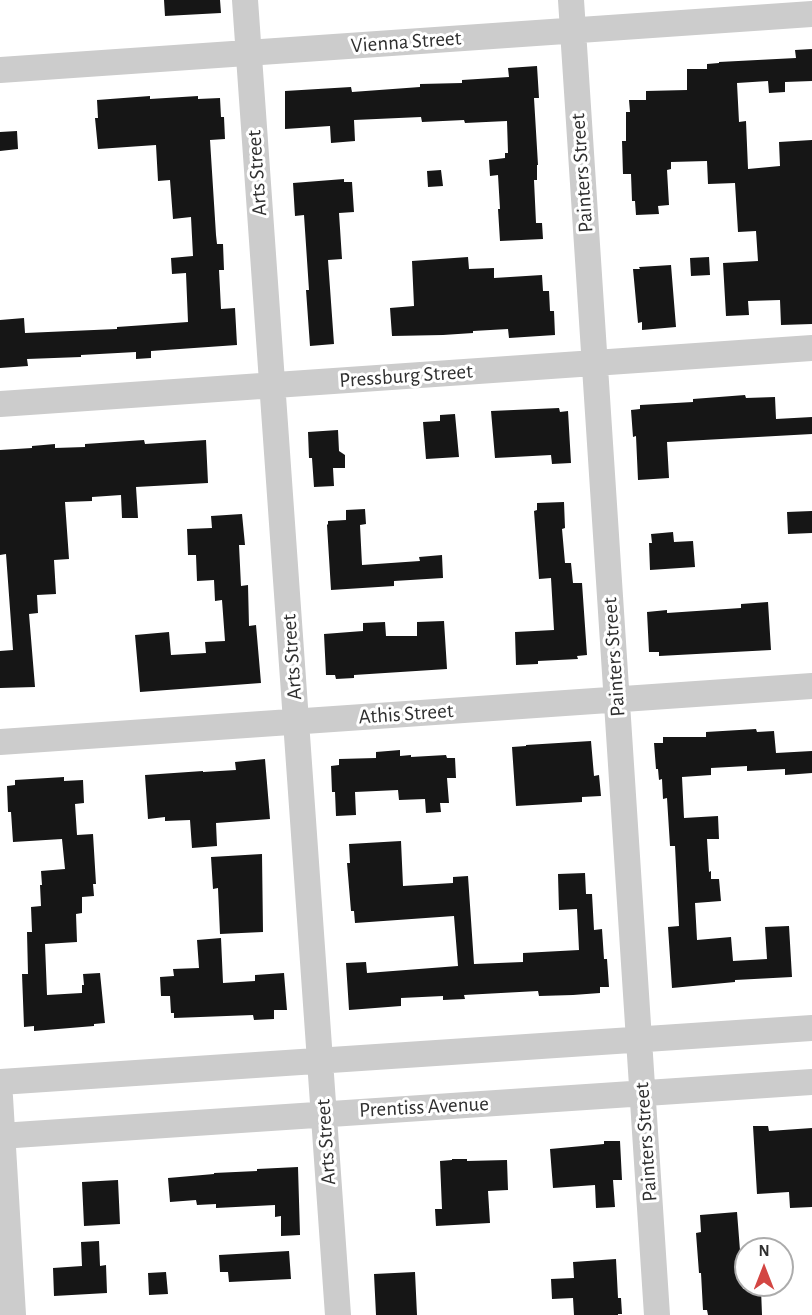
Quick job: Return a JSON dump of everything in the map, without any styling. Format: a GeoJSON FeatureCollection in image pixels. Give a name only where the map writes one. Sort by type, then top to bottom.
{"type":"FeatureCollection","features":[{"type":"Feature","properties":{"kind":"street","name":"Arts Street"},"geometry":{"type":"LineString","coordinates":[[245,0],[339,1315]]}},
{"type":"Feature","properties":{"kind":"street","name":"Painters Street"},"geometry":{"type":"LineString","coordinates":[[571,0],[657,1315]]}},
{"type":"Feature","properties":{"kind":"street","name":"Vienna Street"},"geometry":{"type":"LineString","coordinates":[[0,70],[812,14]]}},
{"type":"Feature","properties":{"kind":"street","name":"Pressburg Street"},"geometry":{"type":"LineString","coordinates":[[0,404],[812,348]]}},
{"type":"Feature","properties":{"kind":"street","name":"Athis Street"},"geometry":{"type":"LineString","coordinates":[[0,742],[812,686]]}},
{"type":"Feature","properties":{"kind":"street"},"geometry":{"type":"LineString","coordinates":[[0,1082],[812,1028]]}},
{"type":"Feature","properties":{"kind":"street","name":"Prentiss Avenue"},"geometry":{"type":"LineString","coordinates":[[1,1136],[812,1082]]}},
{"type":"Feature","properties":{"kind":"street"},"geometry":{"type":"LineString","coordinates":[[0,1097],[14,1315]]}},
{"type":"Feature","properties":{"kind":"building"},"geometry":{"type":"Polygon","coordinates":[[[164,0],[220,0],[221,13],[165,16],[164,0]]]}},
{"type":"Feature","properties":{"kind":"building"},"geometry":{"type":"Polygon","coordinates":[[[812,49],[812,81],[785,82],[785,92],[769,93],[768,81],[737,83],[739,122],[746,121],[748,169],[780,166],[779,142],[812,140],[812,324],[781,325],[780,300],[748,301],[749,315],[726,316],[723,263],[758,261],[756,231],[738,232],[735,183],[708,184],[707,161],[671,162],[671,169],[667,170],[669,205],[658,206],[659,214],[636,215],[635,201],[632,201],[631,174],[623,174],[622,141],[626,141],[626,112],[630,112],[629,100],[646,100],[646,91],[687,90],[687,69],[707,69],[707,64],[719,62],[796,58],[795,50],[812,49]]]}},
{"type":"Feature","properties":{"kind":"building"},"geometry":{"type":"Polygon","coordinates":[[[537,66],[539,98],[534,98],[538,165],[537,180],[534,180],[536,223],[542,223],[543,239],[500,241],[498,175],[490,176],[489,160],[505,158],[505,153],[508,153],[507,121],[422,122],[421,117],[354,120],[355,141],[331,143],[330,126],[285,129],[285,91],[351,87],[352,92],[420,87],[420,84],[462,83],[462,80],[509,77],[508,68],[537,66]]]}},
{"type":"Feature","properties":{"kind":"building"},"geometry":{"type":"Polygon","coordinates":[[[150,96],[150,99],[198,96],[198,99],[220,98],[225,139],[210,140],[217,244],[223,244],[224,270],[219,270],[221,309],[235,308],[237,345],[151,351],[151,358],[136,359],[136,352],[27,359],[28,366],[0,368],[0,320],[24,318],[25,333],[117,329],[117,327],[188,322],[186,273],[172,274],[171,258],[193,256],[191,217],[173,219],[170,180],[158,181],[156,145],[98,149],[95,118],[98,118],[97,100],[150,96]]]}},
{"type":"Feature","properties":{"kind":"building"},"geometry":{"type":"Polygon","coordinates":[[[17,131],[18,149],[0,151],[0,132],[17,131]]]}},
{"type":"Feature","properties":{"kind":"building"},"geometry":{"type":"Polygon","coordinates":[[[441,170],[443,186],[428,187],[427,171],[441,170]]]}},
{"type":"Feature","properties":{"kind":"building"},"geometry":{"type":"Polygon","coordinates":[[[344,179],[344,182],[352,182],[354,212],[339,213],[342,259],[328,260],[334,344],[310,346],[304,215],[295,216],[293,183],[344,179]]]}},
{"type":"Feature","properties":{"kind":"building"},"geometry":{"type":"Polygon","coordinates":[[[468,257],[469,269],[494,268],[494,278],[542,275],[543,291],[549,291],[550,311],[554,311],[555,335],[509,338],[508,329],[443,335],[392,336],[390,308],[414,306],[412,261],[468,257]]]}},
{"type":"Feature","properties":{"kind":"building"},"geometry":{"type":"Polygon","coordinates":[[[709,257],[710,275],[691,276],[690,258],[709,257]]]}},
{"type":"Feature","properties":{"kind":"building"},"geometry":{"type":"Polygon","coordinates":[[[671,265],[676,327],[642,330],[642,322],[638,323],[633,269],[671,265]]]}},
{"type":"Feature","properties":{"kind":"building"},"geometry":{"type":"Polygon","coordinates":[[[745,395],[746,398],[775,397],[776,419],[812,417],[812,434],[667,442],[669,478],[638,480],[636,436],[633,437],[631,410],[640,409],[640,405],[693,402],[693,399],[745,395]]]}},
{"type":"Feature","properties":{"kind":"building"},"geometry":{"type":"Polygon","coordinates":[[[559,408],[560,412],[568,411],[571,463],[552,464],[551,455],[495,458],[491,411],[559,408]]]}},
{"type":"Feature","properties":{"kind":"building"},"geometry":{"type":"Polygon","coordinates":[[[455,414],[459,457],[426,459],[423,422],[440,421],[440,415],[455,414]]]}},
{"type":"Feature","properties":{"kind":"building"},"geometry":{"type":"Polygon","coordinates":[[[338,430],[339,451],[345,455],[345,468],[333,468],[334,486],[314,487],[312,458],[309,458],[308,432],[338,430]]]}},
{"type":"Feature","properties":{"kind":"building"},"geometry":{"type":"Polygon","coordinates":[[[144,440],[145,444],[206,440],[208,483],[136,487],[138,518],[122,518],[121,495],[92,497],[92,501],[65,502],[69,559],[54,560],[56,594],[37,595],[38,613],[29,614],[35,687],[0,688],[0,651],[13,650],[6,554],[0,555],[0,450],[55,444],[55,448],[85,447],[85,444],[144,440]]]}},
{"type":"Feature","properties":{"kind":"building"},"geometry":{"type":"Polygon","coordinates":[[[564,502],[565,528],[562,529],[565,563],[571,563],[573,583],[582,583],[587,655],[577,656],[578,659],[538,661],[538,664],[516,665],[515,632],[554,630],[551,578],[539,579],[534,511],[537,510],[537,503],[564,502]]]}},
{"type":"Feature","properties":{"kind":"building"},"geometry":{"type":"Polygon","coordinates":[[[365,509],[366,524],[360,525],[362,565],[420,561],[419,557],[442,555],[443,578],[394,581],[394,586],[331,590],[328,521],[346,520],[346,510],[365,509]]]}},
{"type":"Feature","properties":{"kind":"building"},"geometry":{"type":"Polygon","coordinates":[[[812,511],[812,533],[788,534],[787,512],[812,511]]]}},
{"type":"Feature","properties":{"kind":"building"},"geometry":{"type":"Polygon","coordinates":[[[242,514],[245,545],[239,545],[241,586],[248,585],[249,626],[256,625],[261,683],[140,692],[135,635],[169,632],[171,655],[206,653],[205,642],[225,641],[222,600],[215,601],[214,580],[197,581],[196,555],[188,555],[187,529],[212,528],[211,516],[242,514]]]}},
{"type":"Feature","properties":{"kind":"building"},"geometry":{"type":"Polygon","coordinates":[[[673,532],[674,542],[693,541],[695,567],[650,570],[651,534],[673,532]]]}},
{"type":"Feature","properties":{"kind":"building"},"geometry":{"type":"Polygon","coordinates":[[[768,602],[771,650],[659,656],[659,652],[649,652],[647,612],[667,610],[667,613],[741,608],[741,604],[768,602]]]}},
{"type":"Feature","properties":{"kind":"building"},"geometry":{"type":"Polygon","coordinates":[[[444,621],[447,669],[354,675],[354,678],[336,679],[335,675],[326,675],[324,634],[363,631],[363,623],[385,622],[386,636],[417,636],[417,622],[444,621]]]}},
{"type":"Feature","properties":{"kind":"building"},"geometry":{"type":"Polygon","coordinates":[[[756,729],[757,732],[774,731],[776,753],[812,751],[812,773],[785,775],[785,769],[747,771],[747,766],[711,768],[711,775],[682,777],[684,818],[718,816],[719,839],[707,839],[709,872],[711,871],[711,879],[719,879],[721,901],[695,903],[697,940],[731,937],[733,961],[767,959],[765,927],[789,926],[792,977],[735,980],[735,982],[672,988],[668,927],[679,926],[675,846],[670,846],[667,798],[663,799],[662,779],[659,780],[658,769],[656,769],[654,743],[663,743],[663,737],[706,737],[706,732],[756,729]]]}},
{"type":"Feature","properties":{"kind":"building"},"geometry":{"type":"Polygon","coordinates":[[[591,741],[594,776],[599,775],[601,796],[582,797],[582,802],[516,806],[512,747],[591,741]]]}},
{"type":"Feature","properties":{"kind":"building"},"geometry":{"type":"Polygon","coordinates":[[[400,750],[400,756],[446,755],[447,758],[455,758],[456,778],[447,778],[449,803],[440,803],[441,812],[426,813],[425,799],[399,800],[398,790],[355,792],[356,815],[336,816],[331,766],[339,765],[339,759],[376,758],[376,752],[400,750]]]}},
{"type":"Feature","properties":{"kind":"building"},"geometry":{"type":"Polygon","coordinates":[[[265,759],[270,819],[216,823],[217,846],[192,848],[190,820],[165,821],[165,817],[148,819],[145,775],[236,770],[235,762],[265,759]]]}},
{"type":"Feature","properties":{"kind":"building"},"geometry":{"type":"Polygon","coordinates":[[[64,777],[64,781],[83,780],[84,803],[75,804],[77,835],[93,834],[96,884],[93,884],[94,896],[82,897],[82,913],[76,914],[77,942],[45,944],[47,995],[82,993],[83,974],[100,973],[105,1023],[34,1031],[34,1026],[24,1027],[22,974],[28,974],[27,932],[32,932],[31,907],[41,906],[41,871],[65,869],[62,839],[13,842],[7,786],[15,785],[15,780],[64,777]]]}},
{"type":"Feature","properties":{"kind":"building"},"geometry":{"type":"Polygon","coordinates":[[[401,841],[403,886],[453,883],[453,877],[468,876],[474,964],[523,962],[523,953],[579,950],[577,909],[559,910],[558,874],[585,873],[586,894],[592,894],[594,930],[602,929],[609,987],[600,987],[600,993],[573,995],[539,996],[538,991],[464,995],[465,999],[443,1000],[443,996],[401,998],[401,1006],[349,1010],[346,963],[366,962],[367,973],[458,966],[454,916],[355,923],[354,911],[351,911],[347,863],[350,863],[349,844],[401,841]]]}},
{"type":"Feature","properties":{"kind":"building"},"geometry":{"type":"Polygon","coordinates":[[[262,854],[263,932],[220,934],[218,888],[213,889],[211,857],[262,854]]]}},
{"type":"Feature","properties":{"kind":"building"},"geometry":{"type":"Polygon","coordinates":[[[221,938],[223,983],[255,981],[255,975],[284,973],[287,1010],[274,1010],[274,1019],[254,1020],[253,1015],[174,1018],[174,1013],[171,1013],[170,996],[161,996],[160,977],[174,976],[173,969],[199,968],[197,940],[221,938]]]}},
{"type":"Feature","properties":{"kind":"building"},"geometry":{"type":"Polygon","coordinates":[[[753,1126],[768,1126],[769,1131],[812,1128],[812,1207],[790,1208],[789,1192],[757,1194],[753,1126]]]}},
{"type":"Feature","properties":{"kind":"building"},"geometry":{"type":"Polygon","coordinates":[[[604,1141],[620,1141],[622,1180],[613,1180],[615,1207],[596,1208],[595,1185],[553,1188],[550,1149],[604,1144],[604,1141]]]}},
{"type":"Feature","properties":{"kind":"building"},"geometry":{"type":"Polygon","coordinates":[[[452,1159],[507,1160],[508,1190],[488,1191],[490,1223],[436,1226],[435,1209],[442,1209],[440,1161],[452,1159]]]}},
{"type":"Feature","properties":{"kind":"building"},"geometry":{"type":"Polygon","coordinates":[[[298,1167],[300,1235],[281,1236],[281,1216],[275,1217],[275,1205],[216,1208],[216,1204],[197,1205],[196,1200],[170,1202],[168,1178],[298,1167]]]}},
{"type":"Feature","properties":{"kind":"building"},"geometry":{"type":"Polygon","coordinates":[[[118,1180],[120,1224],[84,1226],[82,1182],[118,1180]]]}},
{"type":"Feature","properties":{"kind":"building"},"geometry":{"type":"Polygon","coordinates":[[[737,1212],[739,1237],[734,1237],[734,1297],[761,1297],[762,1315],[708,1315],[707,1310],[703,1310],[696,1233],[701,1232],[700,1215],[737,1212]]]}},
{"type":"Feature","properties":{"kind":"building"},"geometry":{"type":"Polygon","coordinates":[[[99,1241],[100,1266],[106,1265],[107,1293],[54,1296],[53,1268],[82,1266],[81,1242],[99,1241]]]}},
{"type":"Feature","properties":{"kind":"building"},"geometry":{"type":"Polygon","coordinates":[[[289,1251],[291,1279],[229,1282],[228,1272],[220,1272],[219,1255],[289,1251]]]}},
{"type":"Feature","properties":{"kind":"building"},"geometry":{"type":"Polygon","coordinates":[[[616,1259],[618,1298],[621,1298],[622,1314],[574,1315],[573,1298],[552,1299],[551,1279],[574,1278],[573,1262],[616,1259]]]}},
{"type":"Feature","properties":{"kind":"building"},"geometry":{"type":"Polygon","coordinates":[[[166,1272],[168,1294],[149,1295],[148,1273],[166,1272]]]}},
{"type":"Feature","properties":{"kind":"building"},"geometry":{"type":"Polygon","coordinates":[[[415,1272],[417,1315],[376,1315],[374,1274],[415,1272]]]}}]}
